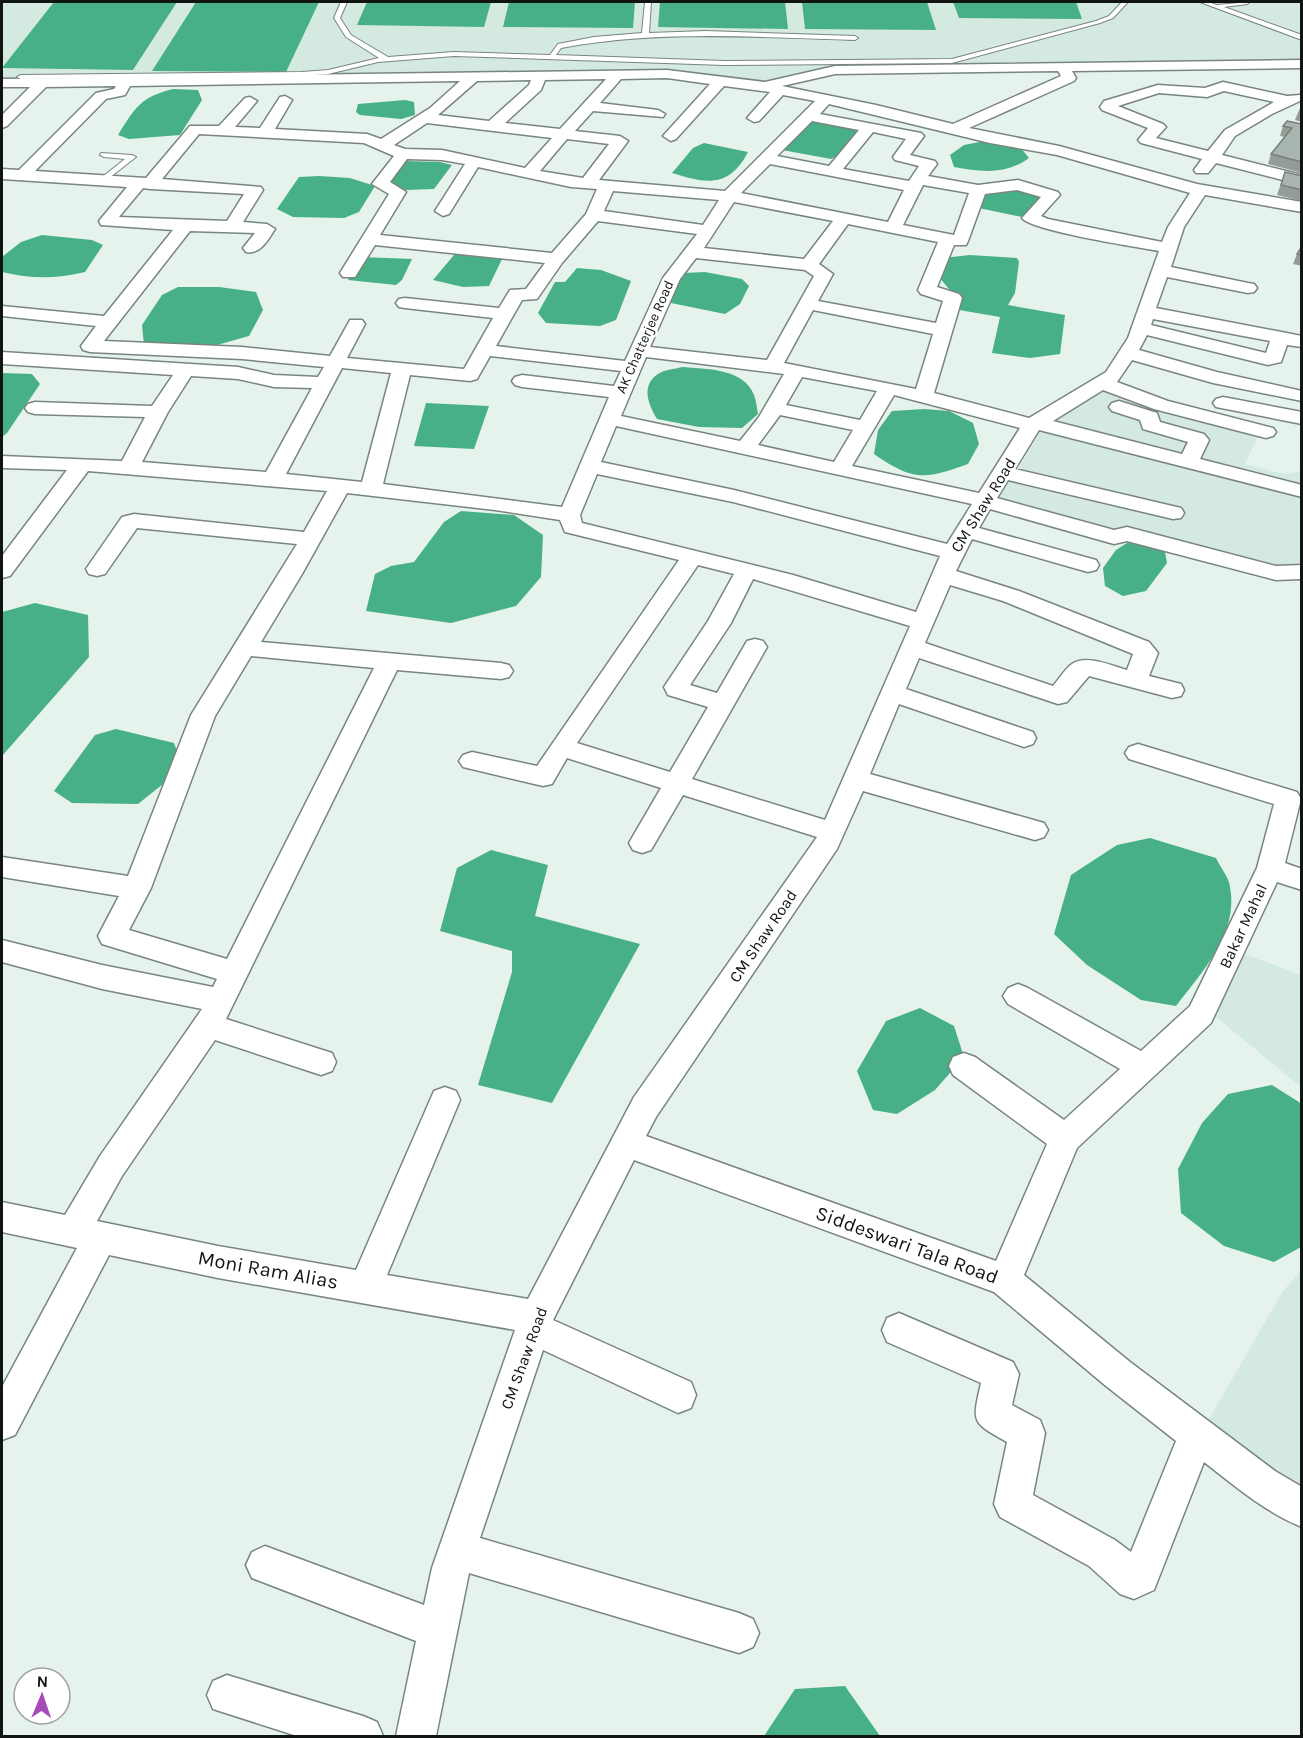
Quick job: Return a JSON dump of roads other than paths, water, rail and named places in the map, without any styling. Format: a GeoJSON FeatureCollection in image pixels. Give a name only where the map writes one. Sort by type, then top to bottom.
{"type":"FeatureCollection","features":[{"type":"Feature","properties":{"kind":"street"},"geometry":{"type":"LineString","coordinates":[[761,87],[835,70],[1302,64]]}},
{"type":"Feature","properties":{"kind":"street"},"geometry":{"type":"LineString","coordinates":[[954,129],[1069,78],[1062,66]]}},
{"type":"Feature","properties":{"kind":"street"},"geometry":{"type":"LineString","coordinates":[[529,173],[618,74]]}},
{"type":"Feature","properties":{"kind":"street"},"geometry":{"type":"LineString","coordinates":[[2,83],[667,74],[780,90],[876,108],[990,138],[1059,151],[1194,189],[1302,207]]}},
{"type":"Feature","properties":{"kind":"street"},"geometry":{"type":"LineString","coordinates":[[493,126],[536,87],[539,76]]}},
{"type":"Feature","properties":{"kind":"street"},"geometry":{"type":"LineString","coordinates":[[383,145],[435,111],[473,77]]}},
{"type":"Feature","properties":{"kind":"street"},"geometry":{"type":"LineString","coordinates":[[23,175],[101,96],[120,92],[125,81]]}},
{"type":"Feature","properties":{"kind":"street"},"geometry":{"type":"LineString","coordinates":[[671,136],[720,81]]}},
{"type":"Feature","properties":{"kind":"street"},"geometry":{"type":"LineString","coordinates":[[2,123],[42,82]]}},
{"type":"Feature","properties":{"kind":"street"},"geometry":{"type":"LineString","coordinates":[[1295,98],[1222,86],[1207,93],[1172,88],[1158,89],[1107,106],[1110,110],[1158,127],[1146,140],[1302,180]]}},
{"type":"Feature","properties":{"kind":"street"},"geometry":{"type":"LineString","coordinates":[[754,118],[780,90]]}},
{"type":"Feature","properties":{"kind":"street","name":"CM Shaw Road"},"geometry":{"type":"LineString","coordinates":[[416,1737],[451,1568],[535,1322],[645,1107],[832,832],[954,552],[1003,472],[1035,424],[1113,376],[1138,331],[1176,227],[1211,157],[1230,133],[1295,98]]}},
{"type":"Feature","properties":{"kind":"street","name":"AK Chatterjee Road"},"geometry":{"type":"LineString","coordinates":[[569,516],[620,393],[672,278],[708,231],[729,196],[826,99]]}},
{"type":"Feature","properties":{"kind":"street"},"geometry":{"type":"LineString","coordinates":[[265,133],[285,100]]}},
{"type":"Feature","properties":{"kind":"street"},"geometry":{"type":"LineString","coordinates":[[223,131],[250,101]]}},
{"type":"Feature","properties":{"kind":"street"},"geometry":{"type":"LineString","coordinates":[[588,106],[658,114]]}},
{"type":"Feature","properties":{"kind":"street"},"geometry":{"type":"LineString","coordinates":[[809,116],[916,136],[901,157],[929,164],[916,183],[893,229]]}},
{"type":"Feature","properties":{"kind":"street"},"geometry":{"type":"LineString","coordinates":[[423,118],[620,141],[588,183]]}},
{"type":"Feature","properties":{"kind":"street"},"geometry":{"type":"LineString","coordinates":[[1255,118],[1278,124]]}},
{"type":"Feature","properties":{"kind":"street"},"geometry":{"type":"LineString","coordinates":[[832,172],[869,127]]}},
{"type":"Feature","properties":{"kind":"street"},"geometry":{"type":"LineString","coordinates":[[252,248],[267,229],[107,221],[195,129],[367,139],[403,154],[442,155],[588,183],[729,196],[960,241],[978,190]]}},
{"type":"Feature","properties":{"kind":"street"},"geometry":{"type":"LineString","coordinates":[[349,273],[398,192],[380,184],[403,154]]}},
{"type":"Feature","properties":{"kind":"street"},"geometry":{"type":"LineString","coordinates":[[767,159],[832,172],[978,190],[1018,185],[1052,195],[1030,218],[1165,259],[1248,288]]}},
{"type":"Feature","properties":{"kind":"street"},"geometry":{"type":"LineString","coordinates":[[443,211],[474,162]]}},
{"type":"Feature","properties":{"kind":"street"},"geometry":{"type":"LineString","coordinates":[[2,174],[255,190],[232,226]]}},
{"type":"Feature","properties":{"kind":"street"},"geometry":{"type":"LineString","coordinates":[[185,226],[90,346],[335,360],[470,375],[516,294],[531,295],[556,259],[594,215],[607,185]]}},
{"type":"Feature","properties":{"kind":"street"},"geometry":{"type":"LineString","coordinates":[[594,215],[708,231]]}},
{"type":"Feature","properties":{"kind":"street"},"geometry":{"type":"LineString","coordinates":[[809,265],[843,220]]}},
{"type":"Feature","properties":{"kind":"street"},"geometry":{"type":"LineString","coordinates":[[368,239],[556,259]]}},
{"type":"Feature","properties":{"kind":"street"},"geometry":{"type":"LineString","coordinates":[[923,396],[953,297],[927,290],[948,239]]}},
{"type":"Feature","properties":{"kind":"street"},"geometry":{"type":"LineString","coordinates":[[692,252],[809,265],[824,274],[773,366]]}},
{"type":"Feature","properties":{"kind":"street"},"geometry":{"type":"LineString","coordinates":[[405,303],[503,314]]}},
{"type":"Feature","properties":{"kind":"street"},"geometry":{"type":"LineString","coordinates":[[807,304],[942,330]]}},
{"type":"Feature","properties":{"kind":"street"},"geometry":{"type":"LineString","coordinates":[[2,311],[108,322]]}},
{"type":"Feature","properties":{"kind":"street"},"geometry":{"type":"LineString","coordinates":[[273,479],[356,324]]}},
{"type":"Feature","properties":{"kind":"street"},"geometry":{"type":"LineString","coordinates":[[1138,331],[1268,359],[1274,358],[1280,338],[1302,342]]}},
{"type":"Feature","properties":{"kind":"street"},"geometry":{"type":"LineString","coordinates":[[1138,331],[1213,377],[1299,396]]}},
{"type":"Feature","properties":{"kind":"street"},"geometry":{"type":"LineString","coordinates":[[483,350],[773,366],[923,396],[1302,491]]}},
{"type":"Feature","properties":{"kind":"street"},"geometry":{"type":"LineString","coordinates":[[2,358],[238,373],[274,381],[324,383]]}},
{"type":"Feature","properties":{"kind":"street"},"geometry":{"type":"LineString","coordinates":[[370,489],[402,367]]}},
{"type":"Feature","properties":{"kind":"street"},"geometry":{"type":"LineString","coordinates":[[129,468],[158,412],[186,369]]}},
{"type":"Feature","properties":{"kind":"street"},"geometry":{"type":"LineString","coordinates":[[746,448],[774,408],[796,370]]}},
{"type":"Feature","properties":{"kind":"street"},"geometry":{"type":"LineString","coordinates":[[522,381],[620,393]]}},
{"type":"Feature","properties":{"kind":"street"},"geometry":{"type":"LineString","coordinates":[[840,469],[888,388]]}},
{"type":"Feature","properties":{"kind":"street"},"geometry":{"type":"LineString","coordinates":[[1091,389],[1266,432]]}},
{"type":"Feature","properties":{"kind":"street"},"geometry":{"type":"LineString","coordinates":[[1091,389],[1150,417],[1150,425],[1197,438],[1199,440],[1188,462]]}},
{"type":"Feature","properties":{"kind":"street"},"geometry":{"type":"LineString","coordinates":[[1223,402],[1302,417]]}},
{"type":"Feature","properties":{"kind":"street"},"geometry":{"type":"LineString","coordinates":[[35,408],[158,412]]}},
{"type":"Feature","properties":{"kind":"street"},"geometry":{"type":"LineString","coordinates":[[774,408],[866,428]]}},
{"type":"Feature","properties":{"kind":"street"},"geometry":{"type":"LineString","coordinates":[[609,419],[985,501],[1114,537],[1127,534],[1276,573],[1302,572]]}},
{"type":"Feature","properties":{"kind":"street"},"geometry":{"type":"LineString","coordinates":[[2,462],[83,464],[273,479],[523,506],[569,516],[573,527],[747,570],[917,635],[1058,696],[1081,669],[1089,668],[1172,690]]}},
{"type":"Feature","properties":{"kind":"street"},"geometry":{"type":"LineString","coordinates":[[2,571],[83,464]]}},
{"type":"Feature","properties":{"kind":"street"},"geometry":{"type":"LineString","coordinates":[[590,466],[734,495],[954,552],[1088,565]]}},
{"type":"Feature","properties":{"kind":"street"},"geometry":{"type":"LineString","coordinates":[[1003,472],[1173,513]]}},
{"type":"Feature","properties":{"kind":"street"},"geometry":{"type":"LineString","coordinates":[[233,972],[111,936],[137,888],[203,715],[340,486]]}},
{"type":"Feature","properties":{"kind":"street"},"geometry":{"type":"LineString","coordinates":[[97,569],[130,522],[134,520],[310,539]]}},
{"type":"Feature","properties":{"kind":"street"},"geometry":{"type":"LineString","coordinates":[[954,552],[1011,596],[1141,648],[1146,653],[1136,680]]}},
{"type":"Feature","properties":{"kind":"street"},"geometry":{"type":"LineString","coordinates":[[472,761],[543,777],[561,747],[693,557]]}},
{"type":"Feature","properties":{"kind":"street"},"geometry":{"type":"LineString","coordinates":[[723,703],[676,687],[719,624],[747,570]]}},
{"type":"Feature","properties":{"kind":"street"},"geometry":{"type":"LineString","coordinates":[[642,843],[755,647]]}},
{"type":"Feature","properties":{"kind":"street"},"geometry":{"type":"LineString","coordinates":[[245,648],[501,671]]}},
{"type":"Feature","properties":{"kind":"street"},"geometry":{"type":"LineString","coordinates":[[2,1422],[87,1234],[111,1166],[214,1013],[389,661]]}},
{"type":"Feature","properties":{"kind":"street"},"geometry":{"type":"LineString","coordinates":[[892,693],[1024,738]]}},
{"type":"Feature","properties":{"kind":"street"},"geometry":{"type":"LineString","coordinates":[[561,747],[675,785],[832,832]]}},
{"type":"Feature","properties":{"kind":"street"},"geometry":{"type":"LineString","coordinates":[[1138,753],[1288,799],[1270,868]]}},
{"type":"Feature","properties":{"kind":"street"},"geometry":{"type":"LineString","coordinates":[[854,779],[1035,830]]}},
{"type":"Feature","properties":{"kind":"street"},"geometry":{"type":"LineString","coordinates":[[2,867],[137,888]]}},
{"type":"Feature","properties":{"kind":"street","name":"Bakar Mahal"},"geometry":{"type":"LineString","coordinates":[[1143,1067],[1201,1014],[1270,868],[1302,880]]}},
{"type":"Feature","properties":{"kind":"street"},"geometry":{"type":"LineString","coordinates":[[2,951],[29,956],[102,977],[214,1013],[321,1062]]}},
{"type":"Feature","properties":{"kind":"street"},"geometry":{"type":"LineString","coordinates":[[1005,1280],[1065,1139],[1143,1067],[1018,996]]}},
{"type":"Feature","properties":{"kind":"street"},"geometry":{"type":"LineString","coordinates":[[964,1066],[1065,1139]]}},
{"type":"Feature","properties":{"kind":"street"},"geometry":{"type":"LineString","coordinates":[[365,1288],[445,1100]]}},
{"type":"Feature","properties":{"kind":"street","name":"Siddeswari Tala Road"},"geometry":{"type":"LineString","coordinates":[[626,1143],[1005,1280],[1118,1374],[1262,1484],[1302,1509]]}},
{"type":"Feature","properties":{"kind":"street","name":"Moni Ram Alias"},"geometry":{"type":"LineString","coordinates":[[2,1217],[218,1262],[535,1322],[678,1395]]}},
{"type":"Feature","properties":{"kind":"street"},"geometry":{"type":"LineString","coordinates":[[899,1330],[1001,1374],[992,1414],[1027,1433],[1012,1504],[1102,1553],[1134,1580],[1140,1576],[1197,1434]]}},
{"type":"Feature","properties":{"kind":"street"},"geometry":{"type":"LineString","coordinates":[[458,1551],[740,1633]]}},
{"type":"Feature","properties":{"kind":"street"},"geometry":{"type":"LineString","coordinates":[[265,1565],[438,1630]]}},
{"type":"Feature","properties":{"kind":"street"},"geometry":{"type":"LineString","coordinates":[[227,1695],[363,1737]]}},
{"type":"Feature","properties":{"kind":"lane"},"geometry":{"type":"LineString","coordinates":[[344,2],[338,18],[348,36],[386,59]]}},
{"type":"Feature","properties":{"kind":"lane"},"geometry":{"type":"LineString","coordinates":[[645,34],[648,2]]}},
{"type":"Feature","properties":{"kind":"lane"},"geometry":{"type":"LineString","coordinates":[[21,77],[302,74],[328,72],[386,59],[454,54],[725,63],[952,61],[1098,22],[1111,17],[1125,2]]}},
{"type":"Feature","properties":{"kind":"lane"},"geometry":{"type":"LineString","coordinates":[[1203,2],[1302,39]]}},
{"type":"Feature","properties":{"kind":"lane"},"geometry":{"type":"LineString","coordinates":[[1217,7],[1247,2]]}},
{"type":"Feature","properties":{"kind":"lane"},"geometry":{"type":"LineString","coordinates":[[552,57],[558,46],[580,41],[645,34],[855,38]]}},
{"type":"Feature","properties":{"kind":"lane"},"geometry":{"type":"LineString","coordinates":[[104,155],[132,157],[104,180]]}}]}
